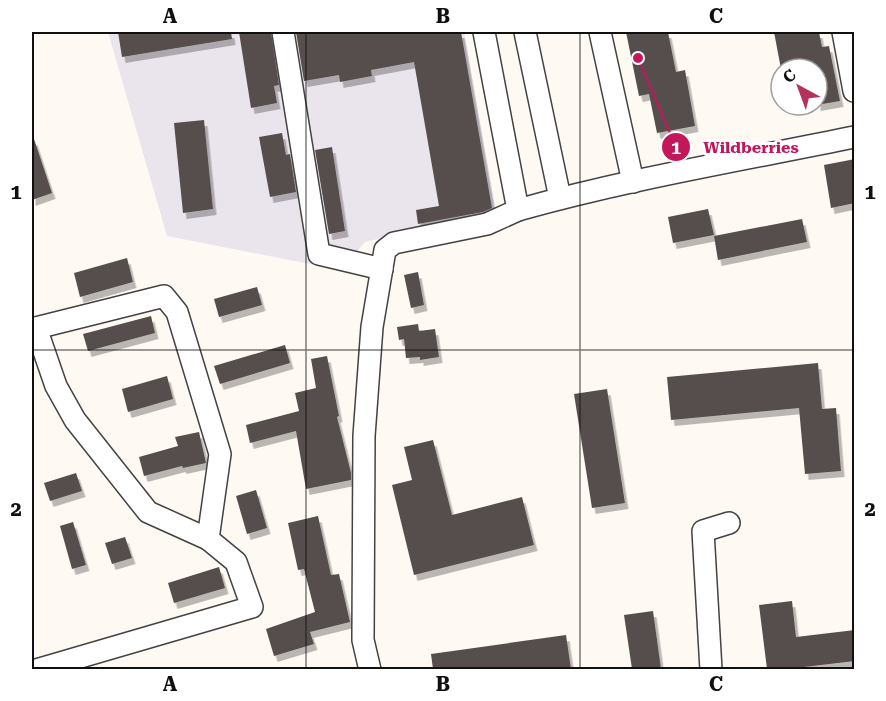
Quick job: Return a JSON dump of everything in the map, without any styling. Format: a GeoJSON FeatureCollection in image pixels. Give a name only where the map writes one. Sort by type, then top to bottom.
{"type":"FeatureCollection","features":[{"type":"Feature","properties":{"kind":"street"},"geometry":{"type":"LineString","coordinates":[[283,32],[319,254],[382,268]]}},
{"type":"Feature","properties":{"kind":"street"},"geometry":{"type":"LineString","coordinates":[[484,32],[518,210]]}},
{"type":"Feature","properties":{"kind":"street"},"geometry":{"type":"LineString","coordinates":[[525,32],[560,198]]}},
{"type":"Feature","properties":{"kind":"street"},"geometry":{"type":"LineString","coordinates":[[600,32],[633,182]]}},
{"type":"Feature","properties":{"kind":"street"},"geometry":{"type":"LineString","coordinates":[[843,32],[855,91]]}},
{"type":"Feature","properties":{"kind":"street"},"geometry":{"type":"LineString","coordinates":[[370,669],[363,640],[364,436],[372,327],[385,250],[394,243],[487,224],[518,210],[560,198],[855,136]]}},
{"type":"Feature","properties":{"kind":"street"},"geometry":{"type":"LineString","coordinates":[[36,669],[252,607],[236,562],[208,539],[148,512],[75,420],[56,386],[34,328],[164,296],[177,312],[220,454],[208,539]]}},
{"type":"Feature","properties":{"kind":"street"},"geometry":{"type":"LineString","coordinates":[[711,669],[703,531],[729,523]]}},
{"type":"Feature","properties":{"kind":"shaded area"},"geometry":{"type":"Polygon","coordinates":[[[108,32],[464,32],[496,211],[365,242],[341,270],[167,236],[108,32]]]}},
{"type":"Feature","properties":{"kind":"building"},"geometry":{"type":"Polygon","coordinates":[[[118,32],[231,32],[232,39],[122,57],[118,32]]]}},
{"type":"Feature","properties":{"kind":"building"},"geometry":{"type":"Polygon","coordinates":[[[239,32],[271,32],[279,85],[274,86],[277,103],[251,108],[239,32]]]}},
{"type":"Feature","properties":{"kind":"building"},"geometry":{"type":"Polygon","coordinates":[[[296,32],[461,32],[492,208],[483,212],[418,224],[416,210],[439,206],[414,62],[371,70],[372,76],[340,82],[339,75],[304,81],[296,32]]]}},
{"type":"Feature","properties":{"kind":"building"},"geometry":{"type":"Polygon","coordinates":[[[626,32],[668,32],[676,72],[685,70],[695,126],[657,133],[649,94],[639,96],[626,32]]]}},
{"type":"Feature","properties":{"kind":"building"},"geometry":{"type":"Polygon","coordinates":[[[774,32],[819,32],[822,47],[829,46],[840,101],[829,103],[829,57],[779,57],[774,32]]]}},
{"type":"Feature","properties":{"kind":"building"},"geometry":{"type":"Polygon","coordinates":[[[204,120],[213,209],[183,213],[174,123],[204,120]]]}},
{"type":"Feature","properties":{"kind":"building"},"geometry":{"type":"Polygon","coordinates":[[[282,133],[286,155],[290,154],[296,192],[270,197],[259,137],[282,133]]]}},
{"type":"Feature","properties":{"kind":"building"},"geometry":{"type":"Polygon","coordinates":[[[34,139],[52,193],[32,200],[32,140],[34,139]]]}},
{"type":"Feature","properties":{"kind":"building"},"geometry":{"type":"Polygon","coordinates":[[[332,147],[345,231],[329,234],[315,150],[332,147]]]}},
{"type":"Feature","properties":{"kind":"building"},"geometry":{"type":"Polygon","coordinates":[[[855,159],[855,203],[831,208],[824,165],[855,159]]]}},
{"type":"Feature","properties":{"kind":"building"},"geometry":{"type":"Polygon","coordinates":[[[708,209],[714,235],[673,243],[668,217],[708,209]]]}},
{"type":"Feature","properties":{"kind":"building"},"geometry":{"type":"Polygon","coordinates":[[[802,219],[807,242],[718,260],[714,236],[802,219]]]}},
{"type":"Feature","properties":{"kind":"building"},"geometry":{"type":"Polygon","coordinates":[[[127,258],[133,282],[80,297],[74,273],[127,258]]]}},
{"type":"Feature","properties":{"kind":"building"},"geometry":{"type":"Polygon","coordinates":[[[418,272],[424,305],[411,308],[404,275],[418,272]]]}},
{"type":"Feature","properties":{"kind":"building"},"geometry":{"type":"Polygon","coordinates":[[[257,287],[262,305],[219,317],[214,299],[257,287]]]}},
{"type":"Feature","properties":{"kind":"building"},"geometry":{"type":"Polygon","coordinates":[[[151,316],[155,333],[88,351],[83,334],[151,316]]]}},
{"type":"Feature","properties":{"kind":"building"},"geometry":{"type":"Polygon","coordinates":[[[418,324],[419,331],[435,329],[439,357],[420,360],[420,357],[406,358],[404,339],[399,340],[397,327],[418,324]]]}},
{"type":"Feature","properties":{"kind":"building"},"geometry":{"type":"Polygon","coordinates":[[[285,345],[290,363],[220,384],[214,366],[285,345]]]}},
{"type":"Feature","properties":{"kind":"building"},"geometry":{"type":"Polygon","coordinates":[[[327,356],[351,480],[306,489],[296,431],[250,443],[246,425],[299,411],[295,393],[316,388],[311,359],[327,356]]]}},
{"type":"Feature","properties":{"kind":"building"},"geometry":{"type":"Polygon","coordinates":[[[818,363],[822,409],[836,408],[841,471],[805,474],[799,408],[671,420],[667,377],[818,363]]]}},
{"type":"Feature","properties":{"kind":"building"},"geometry":{"type":"Polygon","coordinates":[[[167,376],[173,399],[128,412],[122,389],[167,376]]]}},
{"type":"Feature","properties":{"kind":"building"},"geometry":{"type":"Polygon","coordinates":[[[607,389],[625,503],[592,508],[574,394],[607,389]]]}},
{"type":"Feature","properties":{"kind":"building"},"geometry":{"type":"Polygon","coordinates":[[[199,432],[206,463],[183,468],[182,466],[144,476],[139,457],[178,446],[175,437],[199,432]]]}},
{"type":"Feature","properties":{"kind":"building"},"geometry":{"type":"Polygon","coordinates":[[[433,440],[452,515],[522,497],[534,545],[414,575],[392,485],[412,480],[404,447],[433,440]]]}},
{"type":"Feature","properties":{"kind":"building"},"geometry":{"type":"Polygon","coordinates":[[[76,473],[82,491],[50,501],[44,483],[76,473]]]}},
{"type":"Feature","properties":{"kind":"building"},"geometry":{"type":"Polygon","coordinates":[[[256,490],[267,528],[247,534],[236,496],[256,490]]]}},
{"type":"Feature","properties":{"kind":"building"},"geometry":{"type":"Polygon","coordinates":[[[318,516],[331,575],[339,574],[350,622],[310,632],[314,644],[274,656],[266,629],[315,612],[304,569],[298,570],[288,523],[318,516]]]}},
{"type":"Feature","properties":{"kind":"building"},"geometry":{"type":"Polygon","coordinates":[[[73,522],[86,565],[72,569],[60,526],[73,522]]]}},
{"type":"Feature","properties":{"kind":"building"},"geometry":{"type":"Polygon","coordinates":[[[125,537],[132,558],[112,564],[105,543],[125,537]]]}},
{"type":"Feature","properties":{"kind":"building"},"geometry":{"type":"Polygon","coordinates":[[[219,567],[225,588],[174,603],[168,583],[219,567]]]}},
{"type":"Feature","properties":{"kind":"building"},"geometry":{"type":"Polygon","coordinates":[[[792,601],[796,637],[855,630],[855,661],[787,669],[767,669],[759,605],[792,601]]]}},
{"type":"Feature","properties":{"kind":"building"},"geometry":{"type":"Polygon","coordinates":[[[653,611],[661,669],[632,669],[624,615],[653,611]]]}},
{"type":"Feature","properties":{"kind":"building"},"geometry":{"type":"Polygon","coordinates":[[[566,635],[571,669],[433,669],[431,654],[566,635]]]}},
{"type":"Feature","properties":{"kind":"place","name":"Wildberries"},"geometry":{"type":"Point","coordinates":[638,58]}}]}
